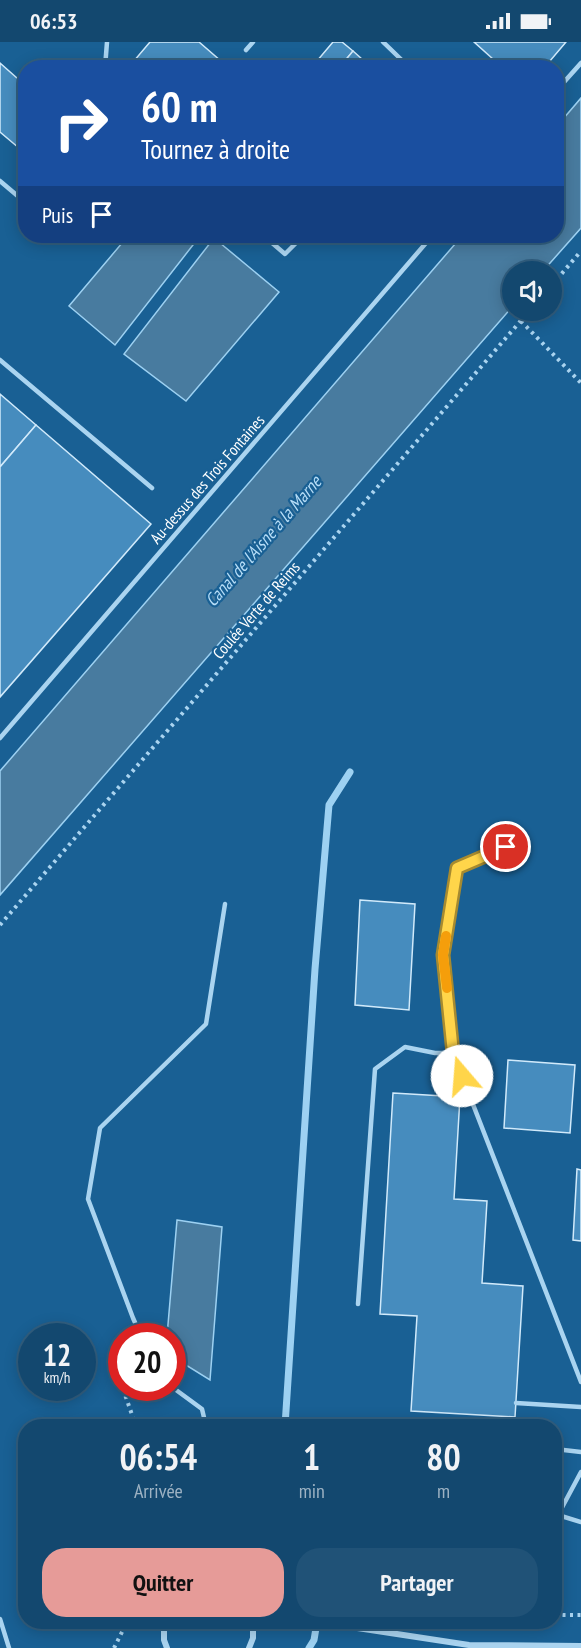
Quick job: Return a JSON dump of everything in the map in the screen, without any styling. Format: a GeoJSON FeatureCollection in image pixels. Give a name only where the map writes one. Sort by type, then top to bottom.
{"type":"FeatureCollection","features":[{"type":"Feature","properties":{"kind":"street"},"geometry":{"type":"LineString","coordinates":[[164,1629],[165,1648]]}},
{"type":"Feature","properties":{"kind":"street"},"geometry":{"type":"LineString","coordinates":[[249,1648],[254,1629]]}},
{"type":"Feature","properties":{"kind":"street"},"geometry":{"type":"LineString","coordinates":[[364,1629],[468,1646],[581,1646]]}},
{"type":"Feature","properties":{"kind":"lane"},"geometry":{"type":"LineString","coordinates":[[106,60],[107,42]]}},
{"type":"Feature","properties":{"kind":"lane"},"geometry":{"type":"LineString","coordinates":[[246,50],[253,42]]}},
{"type":"Feature","properties":{"kind":"lane"},"geometry":{"type":"LineString","coordinates":[[383,42],[402,60]]}},
{"type":"Feature","properties":{"kind":"lane"},"geometry":{"type":"LineString","coordinates":[[564,82],[581,63]]}},
{"type":"Feature","properties":{"kind":"lane"},"geometry":{"type":"LineString","coordinates":[[0,181],[18,196]]}},
{"type":"Feature","properties":{"kind":"lane"},"geometry":{"type":"LineString","coordinates":[[272,243],[285,254],[296,243]]}},
{"type":"Feature","properties":{"kind":"lane","name":"Au-dessus des Trois Fontaines"},"geometry":{"type":"LineString","coordinates":[[0,738],[426,243]]}},
{"type":"Feature","properties":{"kind":"lane"},"geometry":{"type":"LineString","coordinates":[[0,360],[152,488]]}},
{"type":"Feature","properties":{"kind":"lane"},"geometry":{"type":"LineString","coordinates":[[506,847],[457,868],[443,955],[453,1053],[581,1382]]}},
{"type":"Feature","properties":{"kind":"lane"},"geometry":{"type":"LineString","coordinates":[[135,1323],[88,1199],[100,1128],[206,1024],[225,904]]}},
{"type":"Feature","properties":{"kind":"lane"},"geometry":{"type":"LineString","coordinates":[[358,1304],[375,1069],[405,1047],[435,1053],[453,1053]]}},
{"type":"Feature","properties":{"kind":"lane"},"geometry":{"type":"LineString","coordinates":[[186,1398],[202,1409],[205,1419]]}},
{"type":"Feature","properties":{"kind":"lane"},"geometry":{"type":"LineString","coordinates":[[516,1402],[581,1407]]}},
{"type":"Feature","properties":{"kind":"lane"},"geometry":{"type":"LineString","coordinates":[[562,1450],[581,1452]]}},
{"type":"Feature","properties":{"kind":"lane"},"geometry":{"type":"LineString","coordinates":[[562,1505],[581,1472]]}},
{"type":"Feature","properties":{"kind":"lane"},"geometry":{"type":"LineString","coordinates":[[562,1517],[581,1522]]}},
{"type":"Feature","properties":{"kind":"lane"},"geometry":{"type":"LineString","coordinates":[[0,1619],[9,1648]]}},
{"type":"Feature","properties":{"kind":"path"},"geometry":{"type":"LineString","coordinates":[[562,273],[581,251]]}},
{"type":"Feature","properties":{"kind":"path"},"geometry":{"type":"LineString","coordinates":[[521,321],[581,383]]}},
{"type":"Feature","properties":{"kind":"path","name":"Coulée Verte de Reims"},"geometry":{"type":"LineString","coordinates":[[0,925],[521,321]]}},
{"type":"Feature","properties":{"kind":"path"},"geometry":{"type":"LineString","coordinates":[[127,1401],[134,1419]]}},
{"type":"Feature","properties":{"kind":"path"},"geometry":{"type":"LineString","coordinates":[[562,1615],[581,1614]]}},
{"type":"Feature","properties":{"kind":"path"},"geometry":{"type":"LineString","coordinates":[[114,1648],[124,1629]]}},
{"type":"Feature","properties":{"kind":"water","name":"Canal de l'Aisne à la Marne"},"geometry":{"type":"Polygon","coordinates":[[[581,98],[581,228],[552,261],[502,261],[502,319],[0,895],[0,771],[456,243],[564,243],[564,118],[581,98]]]}},
{"type":"Feature","properties":{"kind":"water"},"geometry":{"type":"Polygon","coordinates":[[[122,243],[195,243],[115,345],[69,306],[122,243]]]}},
{"type":"Feature","properties":{"kind":"water"},"geometry":{"type":"Polygon","coordinates":[[[210,243],[220,243],[279,292],[186,401],[124,354],[210,243]]]}},
{"type":"Feature","properties":{"kind":"water"},"geometry":{"type":"Polygon","coordinates":[[[177,1220],[222,1227],[210,1380],[186,1365],[186,1323],[168,1323],[177,1220]]]}},
{"type":"Feature","properties":{"kind":"building"},"geometry":{"type":"Polygon","coordinates":[[[150,42],[199,42],[220,60],[135,60],[150,42]]]}},
{"type":"Feature","properties":{"kind":"building"},"geometry":{"type":"Polygon","coordinates":[[[333,42],[342,42],[353,51],[346,60],[318,60],[333,42]]]}},
{"type":"Feature","properties":{"kind":"building"},"geometry":{"type":"Polygon","coordinates":[[[474,42],[566,42],[551,60],[494,60],[474,42]]]}},
{"type":"Feature","properties":{"kind":"building"},"geometry":{"type":"Polygon","coordinates":[[[353,51],[363,60],[346,60],[353,51]]]}},
{"type":"Feature","properties":{"kind":"building"},"geometry":{"type":"Polygon","coordinates":[[[0,63],[18,79],[18,147],[0,132],[0,63]]]}},
{"type":"Feature","properties":{"kind":"building"},"geometry":{"type":"Polygon","coordinates":[[[0,394],[36,425],[0,467],[0,394]]]}},
{"type":"Feature","properties":{"kind":"building"},"geometry":{"type":"Polygon","coordinates":[[[36,425],[151,524],[0,697],[0,467],[36,425]]]}},
{"type":"Feature","properties":{"kind":"building"},"geometry":{"type":"Polygon","coordinates":[[[360,900],[415,904],[409,1010],[355,1005],[360,900]]]}},
{"type":"Feature","properties":{"kind":"building"},"geometry":{"type":"Polygon","coordinates":[[[508,1060],[575,1065],[570,1133],[504,1128],[508,1060]]]}},
{"type":"Feature","properties":{"kind":"building"},"geometry":{"type":"Polygon","coordinates":[[[393,1093],[460,1097],[454,1199],[487,1201],[482,1283],[523,1286],[515,1417],[411,1411],[417,1316],[380,1314],[393,1093]]]}},
{"type":"Feature","properties":{"kind":"building"},"geometry":{"type":"Polygon","coordinates":[[[577,1169],[581,1170],[581,1241],[573,1240],[577,1169]]]}},
{"type":"Feature","properties":{"kind":"waterway"},"geometry":{"type":"LineString","coordinates":[[285,1419],[315,969],[329,805],[350,772]]}},
{"type":"Feature","properties":{"kind":"waterway"},"geometry":{"type":"LineString","coordinates":[[309,1648],[314,1640],[316,1629]]}},
{"type":"Feature","properties":{"kind":"slow traffic"},"geometry":{"type":"LineString","coordinates":[[446,936],[443,955],[447,988]]}},
{"type":"Feature","properties":{"kind":"route"},"geometry":{"type":"LineString","coordinates":[[462,1076],[453,1053],[443,955],[457,868],[506,847]]}}]}
